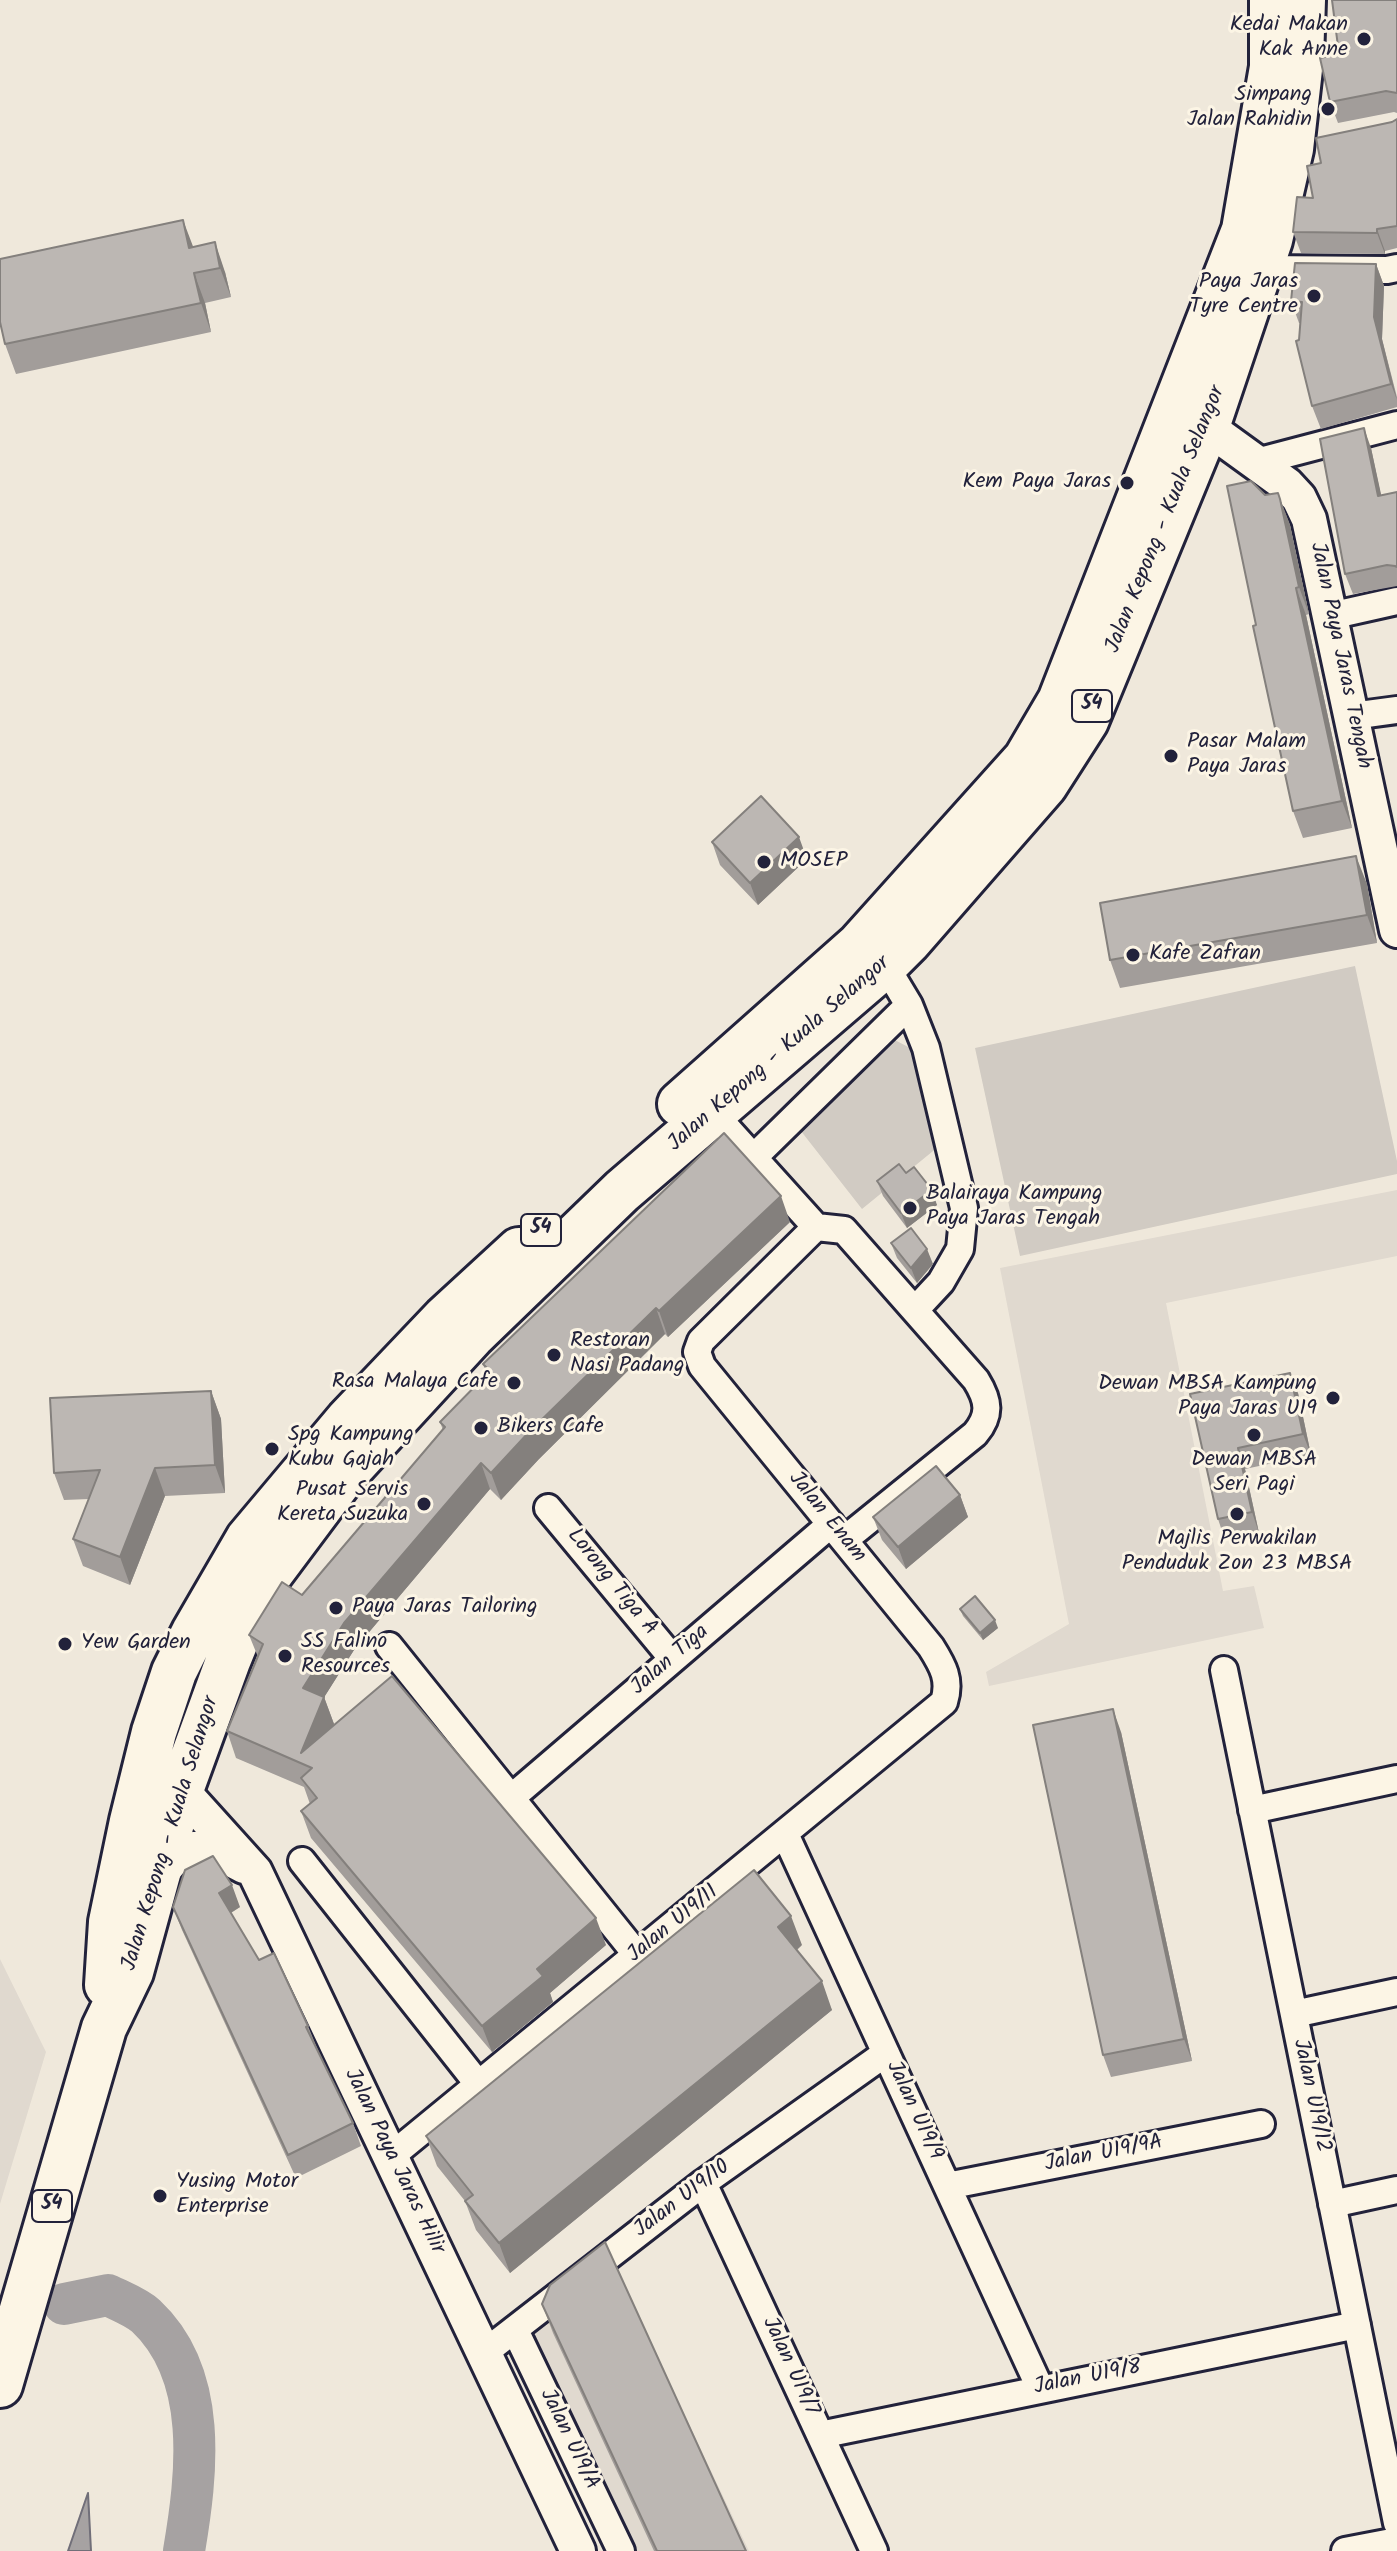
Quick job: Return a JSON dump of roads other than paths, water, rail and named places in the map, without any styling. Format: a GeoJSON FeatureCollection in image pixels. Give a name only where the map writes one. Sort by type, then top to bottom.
{"type":"FeatureCollection","features":[{"type":"Feature","properties":{"kind":"highway","name":"Jalan Kepong - Kuala Selangor"},"geometry":{"type":"LineString","coordinates":[[104,2028],[111,1922],[154,1732],[174,1672],[248,1539],[348,1420],[445,1318],[859,945],[1026,759],[1060,701],[1244,230],[1272,67],[1272,0]]}},
{"type":"Feature","properties":{"kind":"highway","name":"Jalan Kepong - Kuala Selangor"},"geometry":{"type":"LineString","coordinates":[[0,2385],[104,2028],[131,1972],[181,1790],[248,1612],[264,1582],[344,1475],[472,1336],[622,1191],[885,965],[1045,785],[1086,721],[1207,427],[1270,240],[1306,146],[1301,60],[1303,0]]}},
{"type":"Feature","properties":{"kind":"highway"},"geometry":{"type":"LineString","coordinates":[[111,1922],[122,1904],[145,1821],[160,1799],[181,1790],[172,1771],[169,1754],[179,1708],[248,1539]]}},
{"type":"Feature","properties":{"kind":"street"},"geometry":{"type":"LineString","coordinates":[[1260,269],[1397,268]]}},
{"type":"Feature","properties":{"kind":"street"},"geometry":{"type":"LineString","coordinates":[[1256,462],[1397,425]]}},
{"type":"Feature","properties":{"kind":"street","name":"Jalan Paya Jaras Tengah"},"geometry":{"type":"LineString","coordinates":[[1207,427],[1287,485],[1299,498],[1309,519],[1352,716],[1390,856],[1397,930]]}},
{"type":"Feature","properties":{"kind":"street"},"geometry":{"type":"LineString","coordinates":[[1330,616],[1397,601]]}},
{"type":"Feature","properties":{"kind":"street"},"geometry":{"type":"LineString","coordinates":[[1352,716],[1397,710]]}},
{"type":"Feature","properties":{"kind":"street"},"geometry":{"type":"LineString","coordinates":[[714,1114],[816,1227],[844,1230],[915,1310],[941,1282],[960,1249],[964,1208],[926,1048],[909,1005],[885,965]]}},
{"type":"Feature","properties":{"kind":"street"},"geometry":{"type":"LineString","coordinates":[[753,1158],[909,1005]]}},
{"type":"Feature","properties":{"kind":"street","name":"Jalan Enam"},"geometry":{"type":"LineString","coordinates":[[816,1227],[701,1341],[697,1352],[702,1366],[931,1647],[944,1667],[949,1687]]}},
{"type":"Feature","properties":{"kind":"street","name":"Jalan Tiga"},"geometry":{"type":"LineString","coordinates":[[511,1798],[673,1659],[837,1532],[975,1434],[984,1423],[988,1411],[985,1395],[976,1380],[915,1310]]}},
{"type":"Feature","properties":{"kind":"street","name":"Lorong Tiga A"},"geometry":{"type":"LineString","coordinates":[[548,1508],[673,1659]]}},
{"type":"Feature","properties":{"kind":"street"},"geometry":{"type":"LineString","coordinates":[[389,1646],[637,1955]]}},
{"type":"Feature","properties":{"kind":"street","name":"Jalan U19/12"},"geometry":{"type":"LineString","coordinates":[[1224,1670],[1397,2523]]}},
{"type":"Feature","properties":{"kind":"street","name":"Jalan U19/11"},"geometry":{"type":"LineString","coordinates":[[390,2157],[933,1713],[944,1702],[949,1687]]}},
{"type":"Feature","properties":{"kind":"street"},"geometry":{"type":"LineString","coordinates":[[1252,1810],[1397,1779]]}},
{"type":"Feature","properties":{"kind":"street","name":"Jalan Paya Jaras Hilir"},"geometry":{"type":"LineString","coordinates":[[181,1790],[255,1872],[578,2551]]}},
{"type":"Feature","properties":{"kind":"street","name":"Jalan U19/9"},"geometry":{"type":"LineString","coordinates":[[785,1834],[1040,2388]]}},
{"type":"Feature","properties":{"kind":"street"},"geometry":{"type":"LineString","coordinates":[[154,1883],[177,1854],[199,1849],[217,1852],[255,1872]]}},
{"type":"Feature","properties":{"kind":"street"},"geometry":{"type":"LineString","coordinates":[[302,1861],[479,2085]]}},
{"type":"Feature","properties":{"kind":"street"},"geometry":{"type":"LineString","coordinates":[[1294,2014],[1397,1992]]}},
{"type":"Feature","properties":{"kind":"street","name":"Jalan U19/10"},"geometry":{"type":"LineString","coordinates":[[484,2353],[703,2183],[886,2053]]}},
{"type":"Feature","properties":{"kind":"street","name":"Jalan U19/9A"},"geometry":{"type":"LineString","coordinates":[[947,2186],[1261,2124]]}},
{"type":"Feature","properties":{"kind":"street","name":"Jalan U19/7"},"geometry":{"type":"LineString","coordinates":[[703,2183],[874,2551]]}},
{"type":"Feature","properties":{"kind":"street"},"geometry":{"type":"LineString","coordinates":[[1332,2204],[1397,2190]]}},
{"type":"Feature","properties":{"kind":"street","name":"Jalan U19/8"},"geometry":{"type":"LineString","coordinates":[[820,2435],[1357,2325]]}},
{"type":"Feature","properties":{"kind":"street","name":"Jalan U19/A"},"geometry":{"type":"LineString","coordinates":[[515,2330],[621,2551]]}},
{"type":"Feature","properties":{"kind":"street"},"geometry":{"type":"LineString","coordinates":[[1345,2551],[1397,2541]]}},
{"type":"Feature","properties":{"kind":"waterway"},"geometry":{"type":"LineString","coordinates":[[64,2304],[108,2295],[133,2307],[146,2316],[166,2340],[180,2367],[194,2427],[192,2490],[184,2551]]}},
{"type":"Feature","properties":{"kind":"place","name":"Kedai Makan Kak Anne"},"geometry":{"type":"Point","coordinates":[1364,39]}},
{"type":"Feature","properties":{"kind":"place","name":"Simpang Jalan Rahidin"},"geometry":{"type":"Point","coordinates":[1328,109]}},
{"type":"Feature","properties":{"kind":"place","name":"Paya Jaras Tyre Centre"},"geometry":{"type":"Point","coordinates":[1314,296]}},
{"type":"Feature","properties":{"kind":"place","name":"Kem Paya Jaras"},"geometry":{"type":"Point","coordinates":[1127,483]}},
{"type":"Feature","properties":{"kind":"place","name":"Pasar Malam Paya Jaras"},"geometry":{"type":"Point","coordinates":[1171,756]}},
{"type":"Feature","properties":{"kind":"place","name":"MOSEP"},"geometry":{"type":"Point","coordinates":[764,862]}},
{"type":"Feature","properties":{"kind":"place","name":"Kafe Zafran"},"geometry":{"type":"Point","coordinates":[1133,955]}},
{"type":"Feature","properties":{"kind":"place","name":"Balairaya Kampung Paya Jaras Tengah"},"geometry":{"type":"Point","coordinates":[910,1208]}},
{"type":"Feature","properties":{"kind":"place","name":"Restoran Nasi Padang"},"geometry":{"type":"Point","coordinates":[554,1355]}},
{"type":"Feature","properties":{"kind":"place","name":"Rasa Malaya Cafe"},"geometry":{"type":"Point","coordinates":[514,1383]}},
{"type":"Feature","properties":{"kind":"place","name":"Dewan MBSA Kampung Paya Jaras U19"},"geometry":{"type":"Point","coordinates":[1333,1398]}},
{"type":"Feature","properties":{"kind":"place","name":"Bikers Cafe"},"geometry":{"type":"Point","coordinates":[481,1428]}},
{"type":"Feature","properties":{"kind":"place","name":"Dewan MBSA Seri Pagi"},"geometry":{"type":"Point","coordinates":[1254,1435]}},
{"type":"Feature","properties":{"kind":"place","name":"Spg Kampung Kubu Gajah"},"geometry":{"type":"Point","coordinates":[272,1449]}},
{"type":"Feature","properties":{"kind":"place","name":"Pusat Servis Kereta Suzuka"},"geometry":{"type":"Point","coordinates":[424,1504]}},
{"type":"Feature","properties":{"kind":"place","name":"Majlis Perwakilan Penduduk Zon 23 MBSA"},"geometry":{"type":"Point","coordinates":[1237,1514]}},
{"type":"Feature","properties":{"kind":"place","name":"Paya Jaras Tailoring"},"geometry":{"type":"Point","coordinates":[336,1608]}},
{"type":"Feature","properties":{"kind":"place","name":"Yew Garden"},"geometry":{"type":"Point","coordinates":[65,1644]}},
{"type":"Feature","properties":{"kind":"place","name":"SS Falino Resources"},"geometry":{"type":"Point","coordinates":[285,1656]}},
{"type":"Feature","properties":{"kind":"place","name":"Yusing Motor Enterprise"},"geometry":{"type":"Point","coordinates":[160,2196]}}]}
